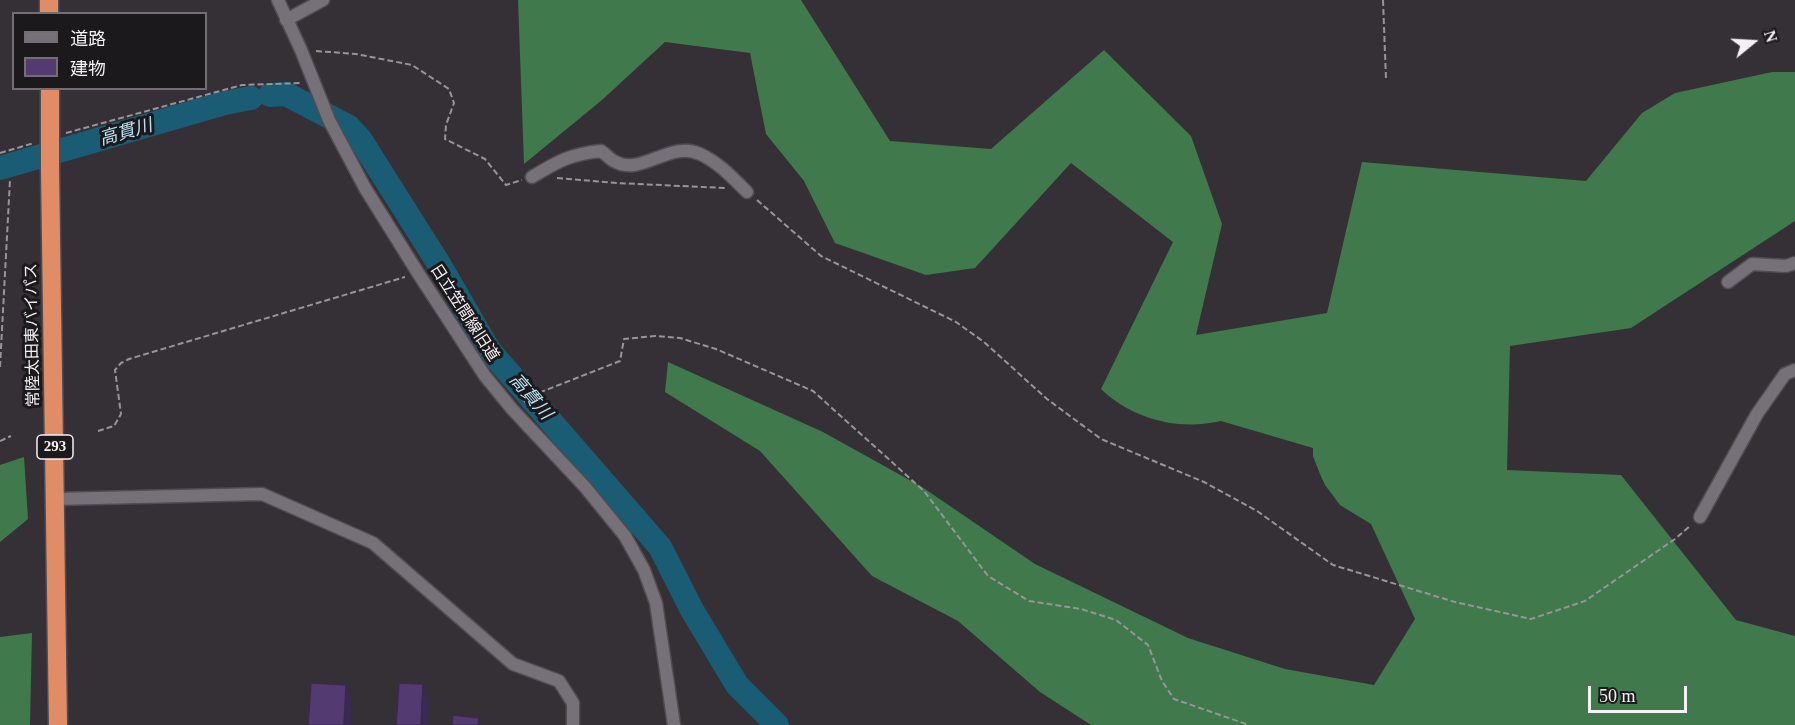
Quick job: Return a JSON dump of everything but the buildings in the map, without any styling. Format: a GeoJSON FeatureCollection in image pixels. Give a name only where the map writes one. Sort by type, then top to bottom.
{"type":"FeatureCollection","features":[{"type":"Feature","properties":{"kind":"highway","name":"常陸太田東バイパス"},"geometry":{"type":"LineString","coordinates":[[50,90],[58,725]]}},
{"type":"Feature","properties":{"kind":"street","name":"日立笠間線旧道"},"geometry":{"type":"LineString","coordinates":[[278,0],[329,120],[365,188],[418,273],[485,376],[512,409],[585,487],[625,536],[635,553],[656,603],[674,725]]}},
{"type":"Feature","properties":{"kind":"street"},"geometry":{"type":"LineString","coordinates":[[286,20],[323,0]]}},
{"type":"Feature","properties":{"kind":"street"},"geometry":{"type":"LineString","coordinates":[[532,177],[559,160],[578,153],[601,151],[616,163],[630,166],[676,150],[699,153],[724,170],[747,192]]}},
{"type":"Feature","properties":{"kind":"street"},"geometry":{"type":"LineString","coordinates":[[1728,282],[1752,264],[1786,266],[1795,263]]}},
{"type":"Feature","properties":{"kind":"street"},"geometry":{"type":"LineString","coordinates":[[1700,517],[1757,414],[1785,374],[1795,370]]}},
{"type":"Feature","properties":{"kind":"street"},"geometry":{"type":"LineString","coordinates":[[56,499],[262,494],[373,543],[513,664],[559,681],[573,703],[573,725]]}},
{"type":"Feature","properties":{"kind":"path"},"geometry":{"type":"LineString","coordinates":[[1383,0],[1386,79]]}},
{"type":"Feature","properties":{"kind":"path"},"geometry":{"type":"LineString","coordinates":[[301,50],[356,54],[412,64],[449,89],[454,103],[446,125],[445,139],[485,159],[506,185],[532,177],[719,187],[747,192],[821,256],[956,322],[984,342],[1047,399],[1101,439],[1204,482],[1257,511],[1333,565],[1341,568],[1455,602],[1531,619],[1585,601],[1676,538],[1700,517]]}},
{"type":"Feature","properties":{"kind":"path"},"geometry":{"type":"LineString","coordinates":[[0,153],[52,136],[242,85],[314,83]]}},
{"type":"Feature","properties":{"kind":"path"},"geometry":{"type":"LineString","coordinates":[[0,367],[10,180]]}},
{"type":"Feature","properties":{"kind":"path"},"geometry":{"type":"LineString","coordinates":[[98,430],[114,426],[121,414],[115,370],[120,363],[418,273]]}},
{"type":"Feature","properties":{"kind":"path"},"geometry":{"type":"LineString","coordinates":[[525,401],[539,393],[620,361],[624,339],[655,336],[680,338],[716,349],[813,391],[924,491],[988,576],[1029,601],[1081,609],[1116,620],[1148,645],[1162,681],[1174,699],[1249,725]]}},
{"type":"Feature","properties":{"kind":"path"},"geometry":{"type":"LineString","coordinates":[[0,441],[11,436]]}},
{"type":"Feature","properties":{"kind":"green space"},"geometry":{"type":"Polygon","coordinates":[[[518,0],[801,0],[890,141],[991,149],[1104,50],[1191,136],[1222,224],[1196,335],[1327,313],[1362,162],[1586,181],[1642,113],[1675,93],[1772,72],[1795,72],[1795,221],[1631,328],[1510,346],[1507,470],[1621,475],[1736,620],[1795,636],[1795,725],[1091,725],[1040,692],[958,621],[872,576],[760,451],[665,392],[668,362],[823,432],[922,487],[1035,564],[1188,638],[1285,669],[1374,685],[1415,619],[1371,524],[1340,505],[1325,485],[1313,456],[1313,448],[1221,421],[1188,424],[1156,420],[1127,408],[1101,389],[1173,242],[1071,163],[975,268],[926,275],[835,243],[804,181],[766,134],[750,53],[665,42],[602,100],[524,164],[518,0]]]}},
{"type":"Feature","properties":{"kind":"green space"},"geometry":{"type":"Polygon","coordinates":[[[24,457],[28,519],[0,542],[0,465],[24,457]]]}},
{"type":"Feature","properties":{"kind":"green space"},"geometry":{"type":"Polygon","coordinates":[[[32,633],[30,725],[0,725],[0,637],[32,633]]]}},
{"type":"Feature","properties":{"kind":"waterway","name":"高貫川"},"geometry":{"type":"LineString","coordinates":[[270,95],[286,94],[349,127],[360,139],[439,264],[489,350],[660,547],[692,610],[737,685],[777,725]]}},
{"type":"Feature","properties":{"kind":"waterway","name":"高貫川"},"geometry":{"type":"LineString","coordinates":[[0,168],[225,103],[251,98]]}}]}
